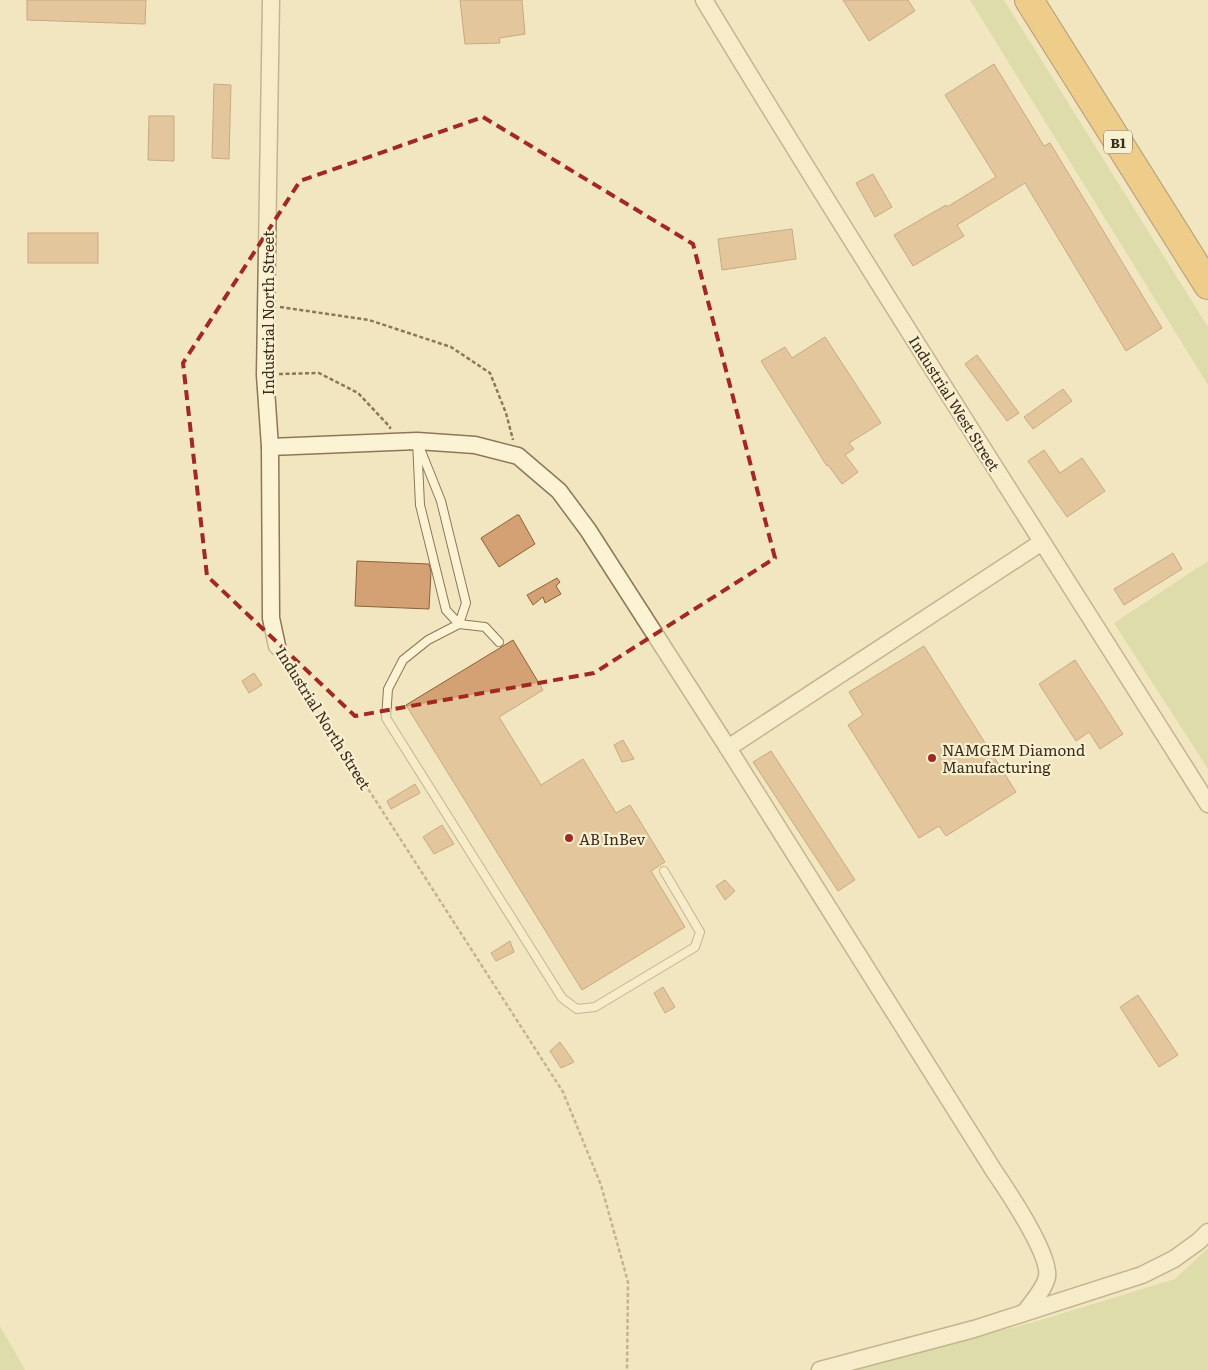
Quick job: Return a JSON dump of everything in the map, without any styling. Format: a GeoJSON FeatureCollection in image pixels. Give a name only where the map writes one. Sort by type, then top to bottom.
{"type":"FeatureCollection","features":[{"type":"Feature","properties":{"kind":"highway","name":"B1"},"geometry":{"type":"LineString","coordinates":[[1029,0],[1208,285]]}},
{"type":"Feature","properties":{"kind":"street","name":"Industrial North Street"},"geometry":{"type":"LineString","coordinates":[[271,0],[266,375],[270,447],[271,618],[277,646]]}},
{"type":"Feature","properties":{"kind":"street","name":"Industrial West Street"},"geometry":{"type":"LineString","coordinates":[[704,0],[1208,804]]}},
{"type":"Feature","properties":{"kind":"street"},"geometry":{"type":"LineString","coordinates":[[270,447],[417,441],[475,445],[518,456],[559,491],[588,530],[728,748],[1021,1211],[1045,1262],[1047,1276],[1042,1289],[1024,1312]]}},
{"type":"Feature","properties":{"kind":"street"},"geometry":{"type":"LineString","coordinates":[[728,748],[1042,542]]}},
{"type":"Feature","properties":{"kind":"street"},"geometry":{"type":"LineString","coordinates":[[820,1370],[974,1329],[1142,1275],[1174,1259],[1208,1232]]}},
{"type":"Feature","properties":{"kind":"lane"},"geometry":{"type":"LineString","coordinates":[[417,441],[441,501],[466,603],[460,624]]}},
{"type":"Feature","properties":{"kind":"lane"},"geometry":{"type":"LineString","coordinates":[[417,441],[420,505],[446,610],[460,624]]}},
{"type":"Feature","properties":{"kind":"lane"},"geometry":{"type":"LineString","coordinates":[[499,642],[485,627],[460,624],[428,640],[403,660],[388,689],[386,718],[562,998],[577,1009],[595,1007],[695,947],[700,932],[664,871]]}},
{"type":"Feature","properties":{"kind":"path"},"geometry":{"type":"LineString","coordinates":[[266,305],[369,320],[451,347],[490,373],[506,413],[518,456]]}},
{"type":"Feature","properties":{"kind":"path"},"geometry":{"type":"LineString","coordinates":[[266,375],[319,373],[358,393],[390,427],[392,442]]}},
{"type":"Feature","properties":{"kind":"path","name":"Industrial North Street"},"geometry":{"type":"LineString","coordinates":[[277,646],[564,1092],[601,1185],[628,1282],[627,1370]]}},
{"type":"Feature","properties":{"kind":"highlighted area"},"geometry":{"type":"Polygon","coordinates":[[[483,117],[693,244],[775,558],[594,673],[355,716],[207,576],[183,363],[300,181],[483,117]]]}},
{"type":"Feature","properties":{"kind":"green space"},"geometry":{"type":"Polygon","coordinates":[[[970,0],[1004,0],[1208,327],[1208,385],[970,0]]]}},
{"type":"Feature","properties":{"kind":"green space"},"geometry":{"type":"Polygon","coordinates":[[[1208,561],[1208,769],[1114,623],[1208,561]]]}},
{"type":"Feature","properties":{"kind":"green space"},"geometry":{"type":"Polygon","coordinates":[[[1208,1248],[1208,1370],[841,1370],[1031,1323],[1175,1279],[1208,1248]]]}},
{"type":"Feature","properties":{"kind":"green space"},"geometry":{"type":"Polygon","coordinates":[[[0,1326],[25,1370],[0,1370],[0,1326]]]}},
{"type":"Feature","properties":{"kind":"building"},"geometry":{"type":"Polygon","coordinates":[[[27,0],[146,0],[145,24],[27,20],[27,0]]]}},
{"type":"Feature","properties":{"kind":"building"},"geometry":{"type":"Polygon","coordinates":[[[460,0],[522,0],[525,34],[499,38],[500,43],[465,44],[460,0]]]}},
{"type":"Feature","properties":{"kind":"building"},"geometry":{"type":"Polygon","coordinates":[[[843,0],[908,0],[915,11],[869,41],[843,0]]]}},
{"type":"Feature","properties":{"kind":"building"},"geometry":{"type":"Polygon","coordinates":[[[994,64],[1044,146],[1050,143],[1162,328],[1126,351],[1025,183],[957,225],[964,236],[913,266],[894,235],[946,205],[947,207],[996,177],[945,95],[994,64]]]}},
{"type":"Feature","properties":{"kind":"building"},"geometry":{"type":"Polygon","coordinates":[[[214,84],[231,85],[229,159],[212,158],[214,84]]]}},
{"type":"Feature","properties":{"kind":"building"},"geometry":{"type":"Polygon","coordinates":[[[149,116],[174,116],[174,161],[148,160],[149,116]]]}},
{"type":"Feature","properties":{"kind":"building"},"geometry":{"type":"Polygon","coordinates":[[[873,174],[892,207],[875,217],[856,183],[873,174]]]}},
{"type":"Feature","properties":{"kind":"building"},"geometry":{"type":"Polygon","coordinates":[[[792,229],[796,259],[722,270],[718,239],[792,229]]]}},
{"type":"Feature","properties":{"kind":"building"},"geometry":{"type":"Polygon","coordinates":[[[28,233],[98,233],[98,263],[28,263],[28,233]]]}},
{"type":"Feature","properties":{"kind":"building"},"geometry":{"type":"Polygon","coordinates":[[[825,337],[881,423],[849,443],[854,449],[845,455],[858,472],[842,484],[827,466],[761,361],[785,347],[792,358],[825,337]]]}},
{"type":"Feature","properties":{"kind":"building"},"geometry":{"type":"Polygon","coordinates":[[[977,355],[1019,413],[1007,421],[965,364],[977,355]]]}},
{"type":"Feature","properties":{"kind":"building"},"geometry":{"type":"Polygon","coordinates":[[[1063,389],[1072,401],[1033,429],[1024,417],[1063,389]]]}},
{"type":"Feature","properties":{"kind":"building"},"geometry":{"type":"Polygon","coordinates":[[[1044,450],[1060,473],[1082,458],[1105,491],[1067,517],[1028,461],[1044,450]]]}},
{"type":"Feature","properties":{"kind":"building"},"geometry":{"type":"Polygon","coordinates":[[[519,515],[535,544],[499,567],[481,538],[519,515]]]}},
{"type":"Feature","properties":{"kind":"building"},"geometry":{"type":"Polygon","coordinates":[[[1173,553],[1182,569],[1124,605],[1114,589],[1173,553]]]}},
{"type":"Feature","properties":{"kind":"building"},"geometry":{"type":"Polygon","coordinates":[[[357,561],[429,564],[431,572],[429,609],[355,606],[357,561]]]}},
{"type":"Feature","properties":{"kind":"building"},"geometry":{"type":"Polygon","coordinates":[[[557,578],[560,582],[556,586],[561,594],[545,603],[543,597],[533,605],[527,595],[557,578]]]}},
{"type":"Feature","properties":{"kind":"building","name":"AB InBev"},"geometry":{"type":"Polygon","coordinates":[[[513,640],[543,690],[499,717],[541,785],[583,759],[616,813],[630,805],[665,862],[651,871],[685,927],[582,990],[406,705],[513,640]]]}},
{"type":"Feature","properties":{"kind":"building","name":"NAMGEM Diamond Manufacturing"},"geometry":{"type":"Polygon","coordinates":[[[924,646],[1016,792],[946,836],[939,826],[919,838],[848,725],[863,715],[849,692],[924,646]]]}},
{"type":"Feature","properties":{"kind":"building"},"geometry":{"type":"Polygon","coordinates":[[[1075,660],[1123,734],[1100,749],[1089,732],[1076,741],[1039,684],[1075,660]]]}},
{"type":"Feature","properties":{"kind":"building"},"geometry":{"type":"Polygon","coordinates":[[[254,673],[262,685],[249,693],[242,681],[254,673]]]}},
{"type":"Feature","properties":{"kind":"building"},"geometry":{"type":"Polygon","coordinates":[[[623,740],[634,759],[622,762],[614,745],[623,740]]]}},
{"type":"Feature","properties":{"kind":"building"},"geometry":{"type":"Polygon","coordinates":[[[771,751],[855,880],[838,891],[753,762],[771,751]]]}},
{"type":"Feature","properties":{"kind":"building"},"geometry":{"type":"Polygon","coordinates":[[[415,784],[420,793],[391,809],[387,801],[415,784]]]}},
{"type":"Feature","properties":{"kind":"building"},"geometry":{"type":"Polygon","coordinates":[[[442,825],[454,844],[434,854],[423,837],[442,825]]]}},
{"type":"Feature","properties":{"kind":"building"},"geometry":{"type":"Polygon","coordinates":[[[725,880],[735,891],[725,900],[716,886],[725,880]]]}},
{"type":"Feature","properties":{"kind":"building"},"geometry":{"type":"Polygon","coordinates":[[[510,941],[514,952],[496,961],[491,953],[510,941]]]}},
{"type":"Feature","properties":{"kind":"building"},"geometry":{"type":"Polygon","coordinates":[[[663,987],[675,1007],[665,1013],[654,993],[663,987]]]}},
{"type":"Feature","properties":{"kind":"building"},"geometry":{"type":"Polygon","coordinates":[[[1138,995],[1178,1055],[1159,1067],[1120,1007],[1138,995]]]}},
{"type":"Feature","properties":{"kind":"building"},"geometry":{"type":"Polygon","coordinates":[[[560,1042],[574,1062],[561,1068],[550,1051],[560,1042]]]}},
{"type":"Feature","properties":{"kind":"place","name":"NAMGEM Diamond Manufacturing"},"geometry":{"type":"Point","coordinates":[932,758]}},
{"type":"Feature","properties":{"kind":"place","name":"AB InBev"},"geometry":{"type":"Point","coordinates":[569,838]}}]}
